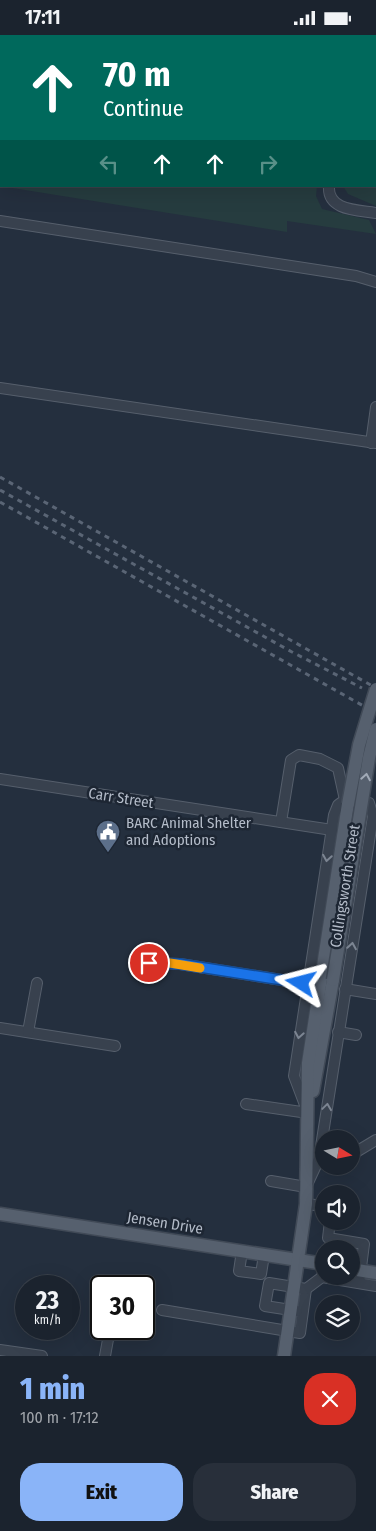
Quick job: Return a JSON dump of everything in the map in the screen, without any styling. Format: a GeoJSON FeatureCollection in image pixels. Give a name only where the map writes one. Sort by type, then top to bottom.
{"type":"FeatureCollection","features":[{"type":"Feature","properties":{"kind":"main road","name":"Collingsworth Street"},"geometry":{"type":"LineString","coordinates":[[284,1356],[292,1287],[306,1204],[308,1113],[319,1066],[327,979],[357,754],[376,689]]}},
{"type":"Feature","properties":{"kind":"main road","name":"Collingsworth Street"},"geometry":{"type":"LineString","coordinates":[[327,979],[376,729]]}},
{"type":"Feature","properties":{"kind":"main road","name":"Jensen Drive"},"geometry":{"type":"LineString","coordinates":[[0,1214],[298,1260],[315,1266]]}},
{"type":"Feature","properties":{"kind":"main road"},"geometry":{"type":"LineString","coordinates":[[360,1275],[375,1279]]}},
{"type":"Feature","properties":{"kind":"street"},"geometry":{"type":"LineString","coordinates":[[352,35],[360,35]]}},
{"type":"Feature","properties":{"kind":"street"},"geometry":{"type":"LineString","coordinates":[[328,187],[329,197],[336,205],[376,213]]}},
{"type":"Feature","properties":{"kind":"street"},"geometry":{"type":"LineString","coordinates":[[0,221],[356,276],[376,282]]}},
{"type":"Feature","properties":{"kind":"street"},"geometry":{"type":"LineString","coordinates":[[0,388],[374,443],[376,407]]}},
{"type":"Feature","properties":{"kind":"street"},"geometry":{"type":"LineString","coordinates":[[281,822],[291,760],[299,755],[320,759],[338,768],[345,800]]}},
{"type":"Feature","properties":{"kind":"street","name":"Carr Street"},"geometry":{"type":"LineString","coordinates":[[0,779],[332,830]]}},
{"type":"Feature","properties":{"kind":"street","name":"Collingsworth Street"},"geometry":{"type":"LineString","coordinates":[[308,1113],[294,1076],[332,830],[338,805],[345,800],[369,803],[373,816],[338,1032],[326,1130]]}},
{"type":"Feature","properties":{"kind":"street"},"geometry":{"type":"LineString","coordinates":[[149,963],[199,967],[307,984]]}},
{"type":"Feature","properties":{"kind":"street"},"geometry":{"type":"LineString","coordinates":[[28,1032],[37,983]]}},
{"type":"Feature","properties":{"kind":"street"},"geometry":{"type":"LineString","coordinates":[[345,989],[376,993]]}},
{"type":"Feature","properties":{"kind":"street"},"geometry":{"type":"LineString","coordinates":[[0,1028],[115,1046]]}},
{"type":"Feature","properties":{"kind":"street"},"geometry":{"type":"LineString","coordinates":[[338,1032],[356,1035]]}},
{"type":"Feature","properties":{"kind":"street"},"geometry":{"type":"LineString","coordinates":[[246,1104],[308,1113]]}},
{"type":"Feature","properties":{"kind":"street"},"geometry":{"type":"LineString","coordinates":[[360,1150],[376,1141]]}},
{"type":"Feature","properties":{"kind":"street","name":"Collingsworth Street"},"geometry":{"type":"LineString","coordinates":[[306,1187],[315,1172]]}},
{"type":"Feature","properties":{"kind":"street"},"geometry":{"type":"LineString","coordinates":[[271,1181],[306,1187]]}},
{"type":"Feature","properties":{"kind":"street"},"geometry":{"type":"LineString","coordinates":[[306,1204],[315,1205]]}},
{"type":"Feature","properties":{"kind":"street"},"geometry":{"type":"LineString","coordinates":[[360,1244],[364,1244],[360,1261]]}},
{"type":"Feature","properties":{"kind":"street"},"geometry":{"type":"LineString","coordinates":[[242,1251],[239,1271],[261,1274],[269,1283],[306,1289]]}},
{"type":"Feature","properties":{"kind":"street"},"geometry":{"type":"LineString","coordinates":[[261,1274],[264,1255]]}},
{"type":"Feature","properties":{"kind":"street"},"geometry":{"type":"LineString","coordinates":[[162,1310],[300,1333],[306,1289],[315,1278]]}},
{"type":"Feature","properties":{"kind":"street"},"geometry":{"type":"LineString","coordinates":[[269,1283],[265,1306],[303,1312]]}},
{"type":"Feature","properties":{"kind":"street"},"geometry":{"type":"LineString","coordinates":[[105,1356],[108,1340]]}},
{"type":"Feature","properties":{"kind":"street"},"geometry":{"type":"LineString","coordinates":[[0,1350],[42,1356]]}},
{"type":"Feature","properties":{"kind":"green space"},"geometry":{"type":"Polygon","coordinates":[[[6,187],[317,187],[316,196],[322,209],[369,220],[376,234],[287,221],[287,232],[6,187]]]}},
{"type":"Feature","properties":{"kind":"green space"},"geometry":{"type":"Polygon","coordinates":[[[344,187],[376,187],[376,206],[348,194],[344,187]]]}},
{"type":"Feature","properties":{"kind":"railway"},"geometry":{"type":"LineString","coordinates":[[0,477],[376,688]]}},
{"type":"Feature","properties":{"kind":"railway"},"geometry":{"type":"LineString","coordinates":[[0,490],[292,652],[362,688]]}},
{"type":"Feature","properties":{"kind":"railway"},"geometry":{"type":"LineString","coordinates":[[0,502],[376,713]]}},
{"type":"Feature","properties":{"kind":"slow traffic"},"geometry":{"type":"LineString","coordinates":[[170,963],[200,968]]}},
{"type":"Feature","properties":{"kind":"place","name":"BARC Animal Shelter and Adoptions"},"geometry":{"type":"Point","coordinates":[108,853]}},
{"type":"Feature","properties":{"kind":"route"},"geometry":{"type":"LineString","coordinates":[[149,963],[180,964],[301,983]]}}]}
